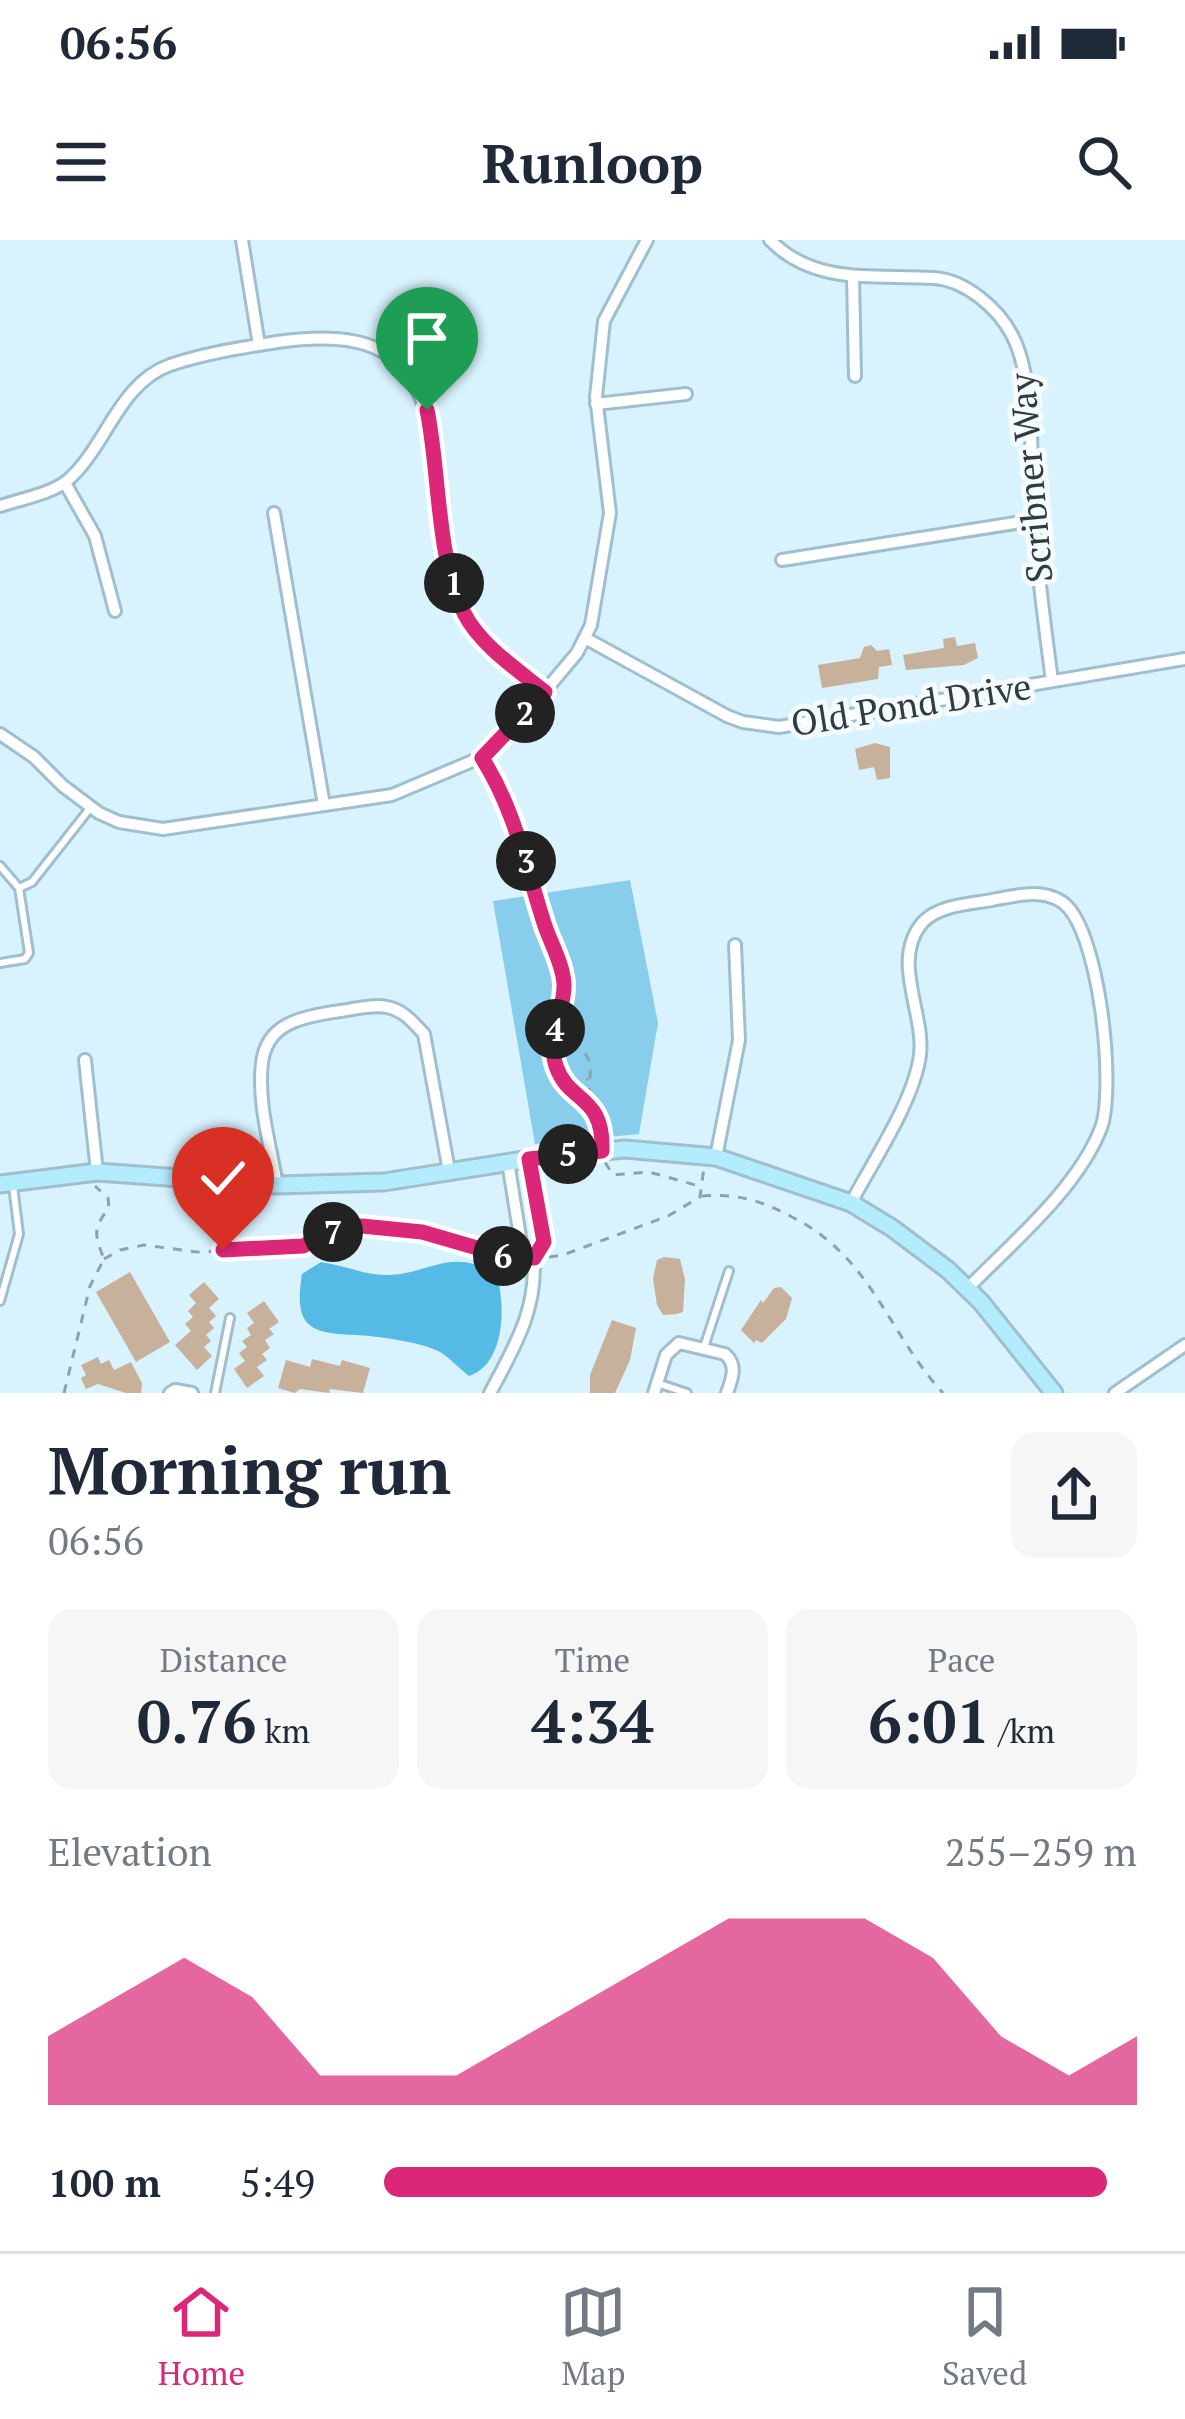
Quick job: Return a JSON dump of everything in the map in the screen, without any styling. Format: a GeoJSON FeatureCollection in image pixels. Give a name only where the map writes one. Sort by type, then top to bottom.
{"type":"FeatureCollection","features":[{"type":"Feature","properties":{"kind":"street"},"geometry":{"type":"LineString","coordinates":[[242,240],[259,345]]}},
{"type":"Feature","properties":{"kind":"street","name":"Scribner Way"},"geometry":{"type":"LineString","coordinates":[[770,240],[782,253],[815,271],[853,277],[943,278],[984,300],[1013,336],[1025,383],[1052,681]]}},
{"type":"Feature","properties":{"kind":"street"},"geometry":{"type":"LineString","coordinates":[[0,734],[91,807],[119,823],[163,830],[392,795],[482,758],[545,692],[592,625],[610,513],[596,404],[604,321],[643,241]]}},
{"type":"Feature","properties":{"kind":"street"},"geometry":{"type":"LineString","coordinates":[[853,277],[855,376]]}},
{"type":"Feature","properties":{"kind":"street"},"geometry":{"type":"LineString","coordinates":[[392,356],[419,321]]}},
{"type":"Feature","properties":{"kind":"street"},"geometry":{"type":"LineString","coordinates":[[0,506],[65,483],[91,455],[130,394],[162,368],[201,355],[259,345],[346,338],[392,356],[412,379],[427,410],[449,568],[465,616],[499,654],[545,692]]}},
{"type":"Feature","properties":{"kind":"street"},"geometry":{"type":"LineString","coordinates":[[596,404],[686,394]]}},
{"type":"Feature","properties":{"kind":"street"},"geometry":{"type":"LineString","coordinates":[[65,483],[95,536],[115,611]]}},
{"type":"Feature","properties":{"kind":"street"},"geometry":{"type":"LineString","coordinates":[[274,513],[324,805]]}},
{"type":"Feature","properties":{"kind":"street"},"geometry":{"type":"LineString","coordinates":[[782,560],[1034,520]]}},
{"type":"Feature","properties":{"kind":"street","name":"Old Pond Drive"},"geometry":{"type":"LineString","coordinates":[[585,638],[727,716],[760,726],[797,725],[1185,659]]}},
{"type":"Feature","properties":{"kind":"street"},"geometry":{"type":"LineString","coordinates":[[482,758],[506,795],[538,902]]}},
{"type":"Feature","properties":{"kind":"street"},"geometry":{"type":"LineString","coordinates":[[851,1203],[906,1096],[920,1054],[909,959],[910,946],[925,920],[951,907],[1027,894],[1054,897],[1066,904],[1077,914],[1088,939],[1108,1054],[1102,1126],[1064,1188],[968,1289]]}},
{"type":"Feature","properties":{"kind":"street"},"geometry":{"type":"LineString","coordinates":[[711,1156],[739,1040],[735,945]]}},
{"type":"Feature","properties":{"kind":"street"},"geometry":{"type":"LineString","coordinates":[[277,1185],[262,1085],[262,1061],[271,1038],[301,1017],[372,1006],[390,1007],[410,1017],[424,1034],[448,1171]]}},
{"type":"Feature","properties":{"kind":"street"},"geometry":{"type":"LineString","coordinates":[[85,1060],[96,1178]]}},
{"type":"Feature","properties":{"kind":"street"},"geometry":{"type":"LineString","coordinates":[[6,1183],[96,1178],[277,1185],[384,1182],[625,1149],[711,1156],[851,1203],[892,1228],[968,1289],[1054,1393]]}},
{"type":"Feature","properties":{"kind":"street"},"geometry":{"type":"LineString","coordinates":[[490,1393],[526,1320],[533,1296],[534,1256],[544,1242],[529,1159]]}},
{"type":"Feature","properties":{"kind":"street"},"geometry":{"type":"LineString","coordinates":[[508,1162],[521,1243],[534,1256]]}},
{"type":"Feature","properties":{"kind":"street"},"geometry":{"type":"LineString","coordinates":[[656,1388],[671,1347],[679,1343],[731,1359],[733,1374],[727,1393]]}},
{"type":"Feature","properties":{"kind":"street"},"geometry":{"type":"LineString","coordinates":[[1115,1393],[1185,1345]]}},
{"type":"Feature","properties":{"kind":"street"},"geometry":{"type":"LineString","coordinates":[[170,1393],[192,1393]]}},
{"type":"Feature","properties":{"kind":"lane"},"geometry":{"type":"LineString","coordinates":[[19,888],[32,882],[91,807]]}},
{"type":"Feature","properties":{"kind":"lane"},"geometry":{"type":"LineString","coordinates":[[0,866],[19,888],[28,956],[0,963]]}},
{"type":"Feature","properties":{"kind":"lane"},"geometry":{"type":"LineString","coordinates":[[0,1301],[19,1234],[6,1183]]}},
{"type":"Feature","properties":{"kind":"lane"},"geometry":{"type":"LineString","coordinates":[[704,1348],[729,1271]]}},
{"type":"Feature","properties":{"kind":"lane"},"geometry":{"type":"LineString","coordinates":[[214,1393],[230,1318]]}},
{"type":"Feature","properties":{"kind":"lane"},"geometry":{"type":"LineString","coordinates":[[656,1388],[687,1393]]}},
{"type":"Feature","properties":{"kind":"path"},"geometry":{"type":"LineString","coordinates":[[538,902],[564,980],[552,1052],[566,1085],[589,1101]]}},
{"type":"Feature","properties":{"kind":"path"},"geometry":{"type":"LineString","coordinates":[[555,1031],[589,1054],[593,1065],[589,1101],[613,1175],[649,1172],[700,1186]]}},
{"type":"Feature","properties":{"kind":"path"},"geometry":{"type":"LineString","coordinates":[[566,1085],[590,1079]]}},
{"type":"Feature","properties":{"kind":"path"},"geometry":{"type":"LineString","coordinates":[[700,1197],[711,1156]]}},
{"type":"Feature","properties":{"kind":"path"},"geometry":{"type":"LineString","coordinates":[[96,1178],[109,1208],[95,1225],[94,1234],[104,1259]]}},
{"type":"Feature","properties":{"kind":"path"},"geometry":{"type":"LineString","coordinates":[[64,1393],[90,1286],[104,1259],[120,1250],[144,1245],[197,1252],[303,1246],[345,1227],[362,1226],[422,1232],[515,1259],[563,1255],[668,1216],[700,1197],[740,1196],[774,1207],[827,1236],[860,1271],[919,1366],[943,1393]]}},
{"type":"Feature","properties":{"kind":"shaded area"},"geometry":{"type":"Polygon","coordinates":[[[630,880],[658,1023],[639,1134],[535,1144],[493,901],[630,880]]]}},
{"type":"Feature","properties":{"kind":"shaded area"},"geometry":{"type":"Polygon","coordinates":[[[321,1262],[386,1275],[465,1262],[497,1274],[500,1332],[490,1359],[469,1376],[440,1352],[422,1345],[315,1329],[303,1315],[300,1291],[302,1274],[321,1262]]]}},
{"type":"Feature","properties":{"kind":"building"},"geometry":{"type":"Polygon","coordinates":[[[955,637],[957,646],[975,643],[978,658],[964,665],[906,670],[903,655],[944,648],[943,639],[955,637]]]}},
{"type":"Feature","properties":{"kind":"building"},"geometry":{"type":"Polygon","coordinates":[[[871,645],[877,651],[889,649],[892,665],[879,667],[878,679],[822,688],[818,665],[860,658],[864,647],[871,645]]]}},
{"type":"Feature","properties":{"kind":"building"},"geometry":{"type":"Polygon","coordinates":[[[875,743],[890,747],[890,778],[877,780],[874,767],[859,770],[855,749],[875,743]]]}},
{"type":"Feature","properties":{"kind":"building"},"geometry":{"type":"Polygon","coordinates":[[[680,1259],[685,1279],[683,1312],[676,1314],[663,1315],[657,1305],[653,1279],[657,1260],[680,1259]]]}},
{"type":"Feature","properties":{"kind":"building"},"geometry":{"type":"Polygon","coordinates":[[[130,1272],[170,1342],[136,1362],[96,1292],[130,1272]]]}},
{"type":"Feature","properties":{"kind":"building"},"geometry":{"type":"Polygon","coordinates":[[[204,1282],[219,1299],[209,1308],[216,1316],[209,1322],[214,1328],[206,1335],[211,1341],[204,1347],[212,1356],[197,1370],[175,1345],[191,1331],[185,1324],[193,1317],[188,1311],[196,1303],[189,1295],[204,1282]]]}},
{"type":"Feature","properties":{"kind":"building"},"geometry":{"type":"Polygon","coordinates":[[[781,1287],[792,1298],[786,1319],[762,1343],[754,1343],[741,1330],[761,1300],[763,1303],[774,1288],[781,1287]]]}},
{"type":"Feature","properties":{"kind":"building"},"geometry":{"type":"Polygon","coordinates":[[[264,1301],[279,1322],[265,1340],[270,1348],[262,1354],[267,1360],[257,1367],[264,1376],[247,1388],[234,1369],[245,1361],[239,1353],[247,1347],[242,1341],[251,1335],[247,1328],[254,1323],[247,1313],[264,1301]]]}},
{"type":"Feature","properties":{"kind":"building"},"geometry":{"type":"Polygon","coordinates":[[[612,1320],[636,1328],[630,1360],[615,1393],[590,1393],[590,1375],[612,1320]]]}},
{"type":"Feature","properties":{"kind":"building"},"geometry":{"type":"Polygon","coordinates":[[[98,1357],[101,1364],[109,1360],[114,1370],[131,1362],[142,1383],[141,1393],[98,1384],[86,1389],[81,1365],[98,1357]]]}},
{"type":"Feature","properties":{"kind":"building"},"geometry":{"type":"Polygon","coordinates":[[[312,1359],[340,1366],[342,1360],[370,1368],[363,1393],[300,1389],[295,1393],[278,1388],[286,1360],[310,1367],[312,1359]]]}},
{"type":"Feature","properties":{"kind":"route"},"geometry":{"type":"LineString","coordinates":[[223,1250],[303,1246],[333,1231],[362,1226],[422,1232],[515,1259],[534,1258],[544,1242],[529,1159],[602,1151],[603,1133],[589,1101],[566,1085],[557,1071],[552,1052],[564,980],[506,795],[482,758],[545,692],[499,654],[465,616],[449,568],[427,410]]}}]}
